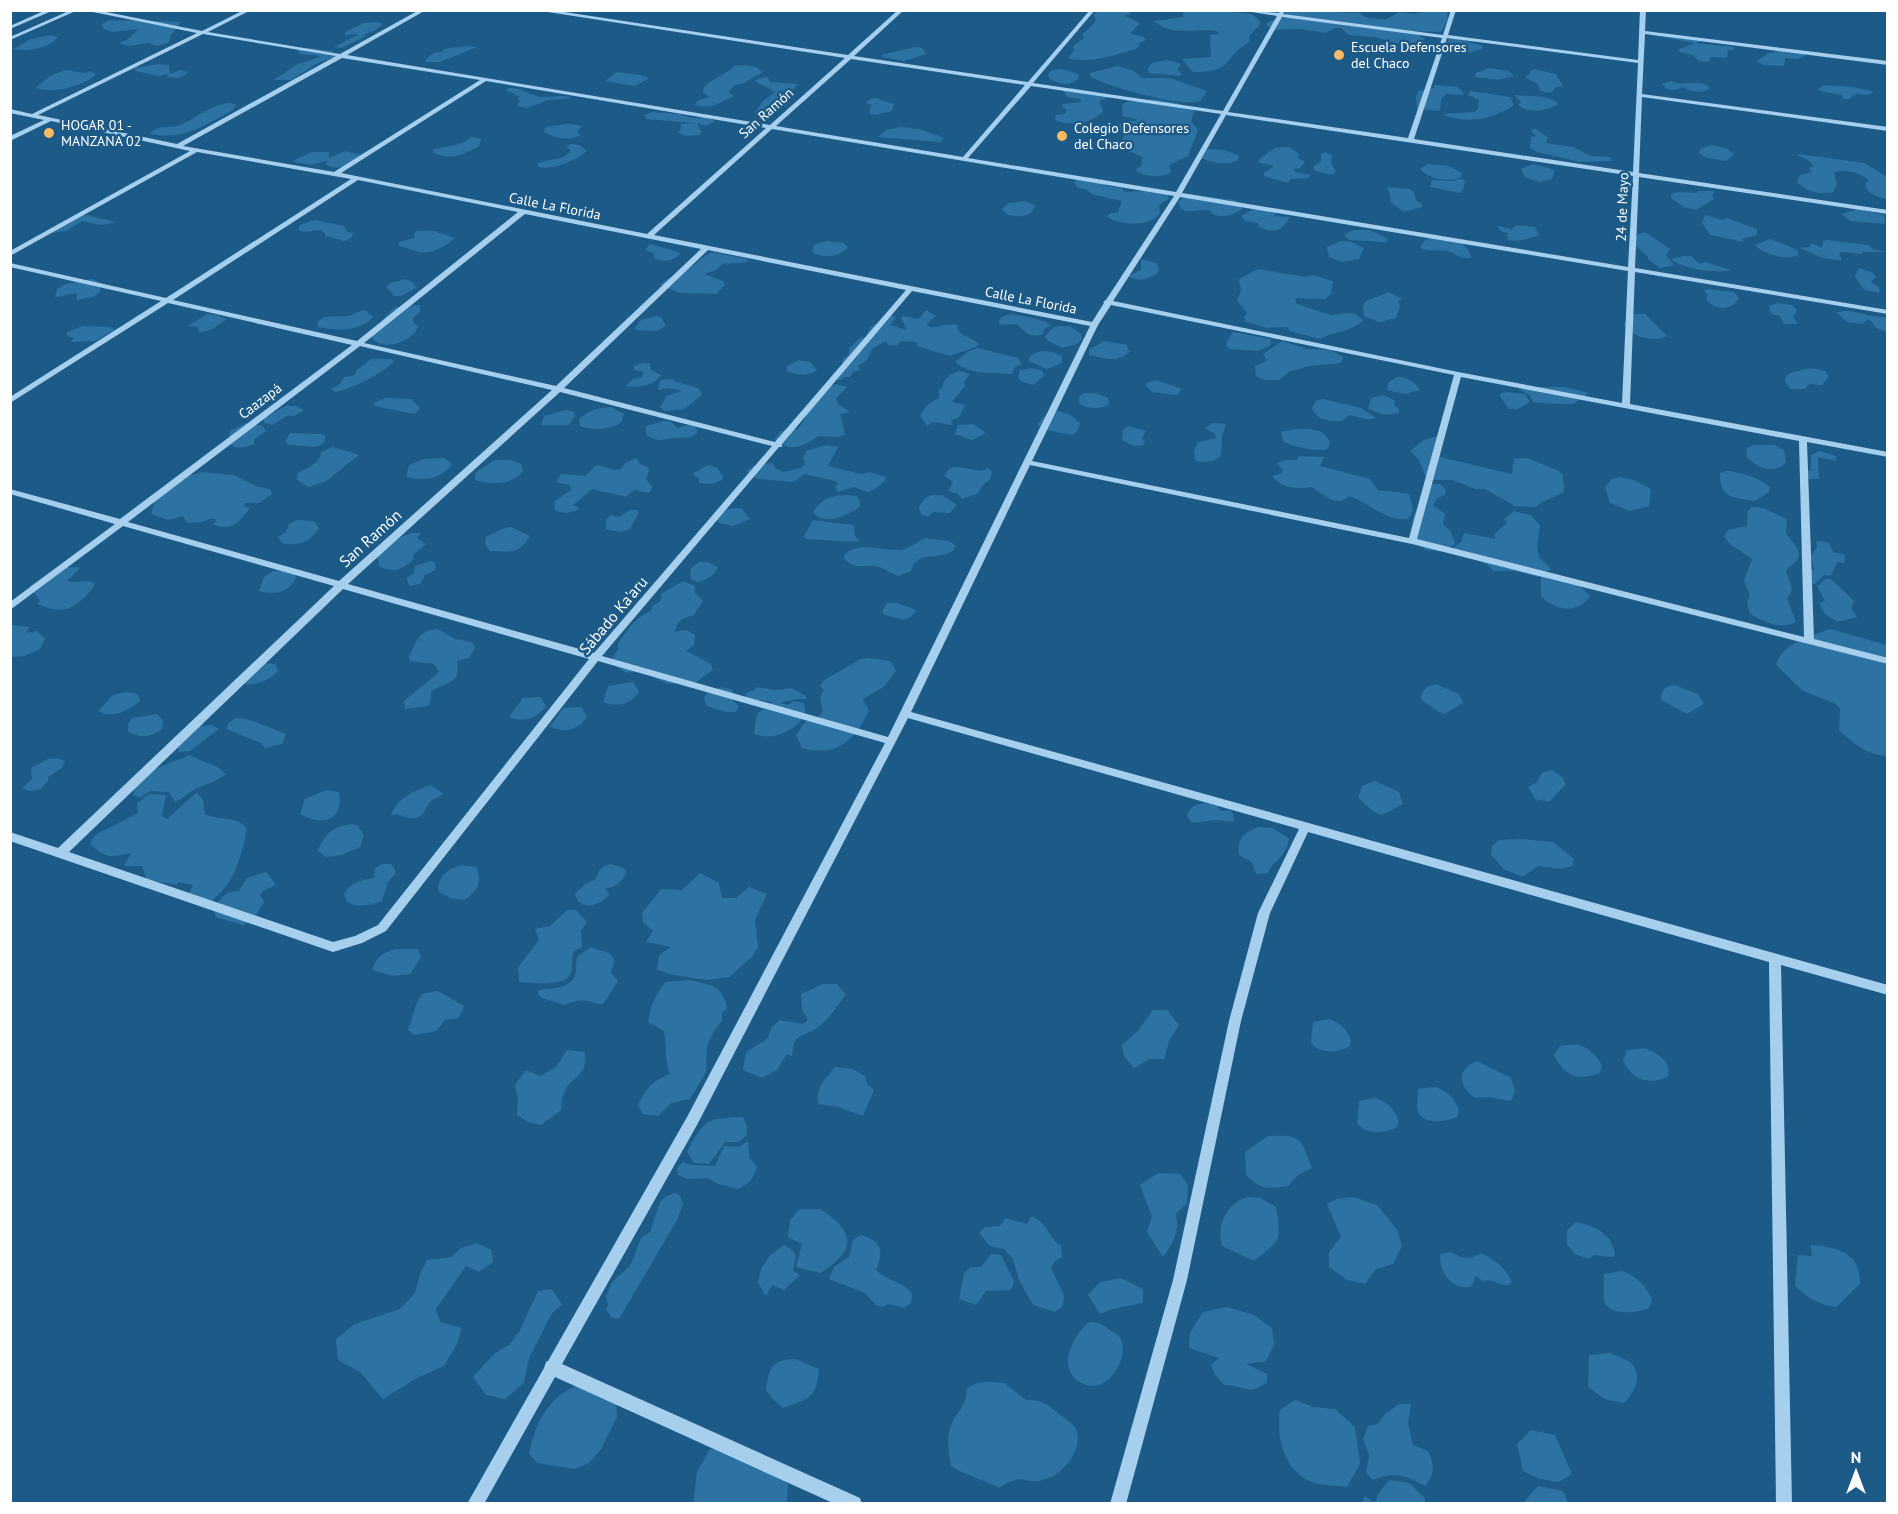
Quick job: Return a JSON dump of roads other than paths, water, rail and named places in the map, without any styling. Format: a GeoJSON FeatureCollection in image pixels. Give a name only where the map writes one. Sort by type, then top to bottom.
{"type":"FeatureCollection","features":[{"type":"Feature","properties":{"kind":"street"},"geometry":{"type":"LineString","coordinates":[[10,28],[52,10]]}},
{"type":"Feature","properties":{"kind":"street"},"geometry":{"type":"LineString","coordinates":[[10,39],[76,10]]}},
{"type":"Feature","properties":{"kind":"street"},"geometry":{"type":"LineString","coordinates":[[85,10],[204,33],[484,80],[1887,312]]}},
{"type":"Feature","properties":{"kind":"street"},"geometry":{"type":"LineString","coordinates":[[32,116],[249,10]]}},
{"type":"Feature","properties":{"kind":"street"},"geometry":{"type":"LineString","coordinates":[[178,146],[424,10]]}},
{"type":"Feature","properties":{"kind":"street"},"geometry":{"type":"LineString","coordinates":[[537,10],[1887,212]]}},
{"type":"Feature","properties":{"kind":"street","name":"San Ramón"},"geometry":{"type":"LineString","coordinates":[[648,237],[902,10]]}},
{"type":"Feature","properties":{"kind":"street"},"geometry":{"type":"LineString","coordinates":[[965,158],[1093,10]]}},
{"type":"Feature","properties":{"kind":"street"},"geometry":{"type":"LineString","coordinates":[[1242,10],[1281,13],[1640,62]]}},
{"type":"Feature","properties":{"kind":"street"},"geometry":{"type":"LineString","coordinates":[[1411,140],[1447,37],[1454,10]]}},
{"type":"Feature","properties":{"kind":"street","name":"24 de Mayo"},"geometry":{"type":"LineString","coordinates":[[1626,405],[1643,10]]}},
{"type":"Feature","properties":{"kind":"street"},"geometry":{"type":"LineString","coordinates":[[475,1503],[692,1121],[905,714],[1094,325],[1178,194],[1281,13]]}},
{"type":"Feature","properties":{"kind":"street"},"geometry":{"type":"LineString","coordinates":[[1642,32],[1887,63]]}},
{"type":"Feature","properties":{"kind":"street"},"geometry":{"type":"LineString","coordinates":[[335,174],[484,80]]}},
{"type":"Feature","properties":{"kind":"street"},"geometry":{"type":"LineString","coordinates":[[1639,96],[1887,129]]}},
{"type":"Feature","properties":{"kind":"street","name":"Calle La Florida"},"geometry":{"type":"LineString","coordinates":[[10,111],[196,150],[335,174],[1094,325]]}},
{"type":"Feature","properties":{"kind":"street"},"geometry":{"type":"LineString","coordinates":[[10,139],[49,120]]}},
{"type":"Feature","properties":{"kind":"street"},"geometry":{"type":"LineString","coordinates":[[10,254],[196,150]]}},
{"type":"Feature","properties":{"kind":"street"},"geometry":{"type":"LineString","coordinates":[[10,401],[356,179]]}},
{"type":"Feature","properties":{"kind":"street","name":"Caazapá"},"geometry":{"type":"LineString","coordinates":[[10,607],[358,344],[523,212]]}},
{"type":"Feature","properties":{"kind":"street","name":"San Ramón"},"geometry":{"type":"LineString","coordinates":[[59,854],[341,585],[558,389],[706,248]]}},
{"type":"Feature","properties":{"kind":"street"},"geometry":{"type":"LineString","coordinates":[[10,265],[558,389],[779,445]]}},
{"type":"Feature","properties":{"kind":"street","name":"Sábado Ka'aru"},"geometry":{"type":"LineString","coordinates":[[59,854],[333,946],[358,940],[382,928],[596,657],[910,289]]}},
{"type":"Feature","properties":{"kind":"street"},"geometry":{"type":"LineString","coordinates":[[1107,302],[1458,374],[1887,455]]}},
{"type":"Feature","properties":{"kind":"street"},"geometry":{"type":"LineString","coordinates":[[1412,541],[1458,374]]}},
{"type":"Feature","properties":{"kind":"street"},"geometry":{"type":"LineString","coordinates":[[1803,439],[1809,640]]}},
{"type":"Feature","properties":{"kind":"street"},"geometry":{"type":"LineString","coordinates":[[1026,462],[1412,541],[1887,661]]}},
{"type":"Feature","properties":{"kind":"street"},"geometry":{"type":"LineString","coordinates":[[10,490],[890,741]]}},
{"type":"Feature","properties":{"kind":"street"},"geometry":{"type":"LineString","coordinates":[[905,714],[1887,990]]}},
{"type":"Feature","properties":{"kind":"street"},"geometry":{"type":"LineString","coordinates":[[1118,1503],[1180,1280],[1235,1021],[1264,913],[1305,827]]}},
{"type":"Feature","properties":{"kind":"street"},"geometry":{"type":"LineString","coordinates":[[10,836],[59,854]]}},
{"type":"Feature","properties":{"kind":"street"},"geometry":{"type":"LineString","coordinates":[[1775,957],[1784,1503]]}},
{"type":"Feature","properties":{"kind":"street"},"geometry":{"type":"LineString","coordinates":[[551,1367],[854,1503]]}},
{"type":"Feature","properties":{"kind":"place","name":"Escuela Defensores del Chaco"},"geometry":{"type":"Point","coordinates":[1339,55]}},
{"type":"Feature","properties":{"kind":"place","name":"HOGAR 01 - MANZANA 02"},"geometry":{"type":"Point","coordinates":[49,133]}},
{"type":"Feature","properties":{"kind":"place","name":"Colegio Defensores del Chaco"},"geometry":{"type":"Point","coordinates":[1062,136]}}]}
